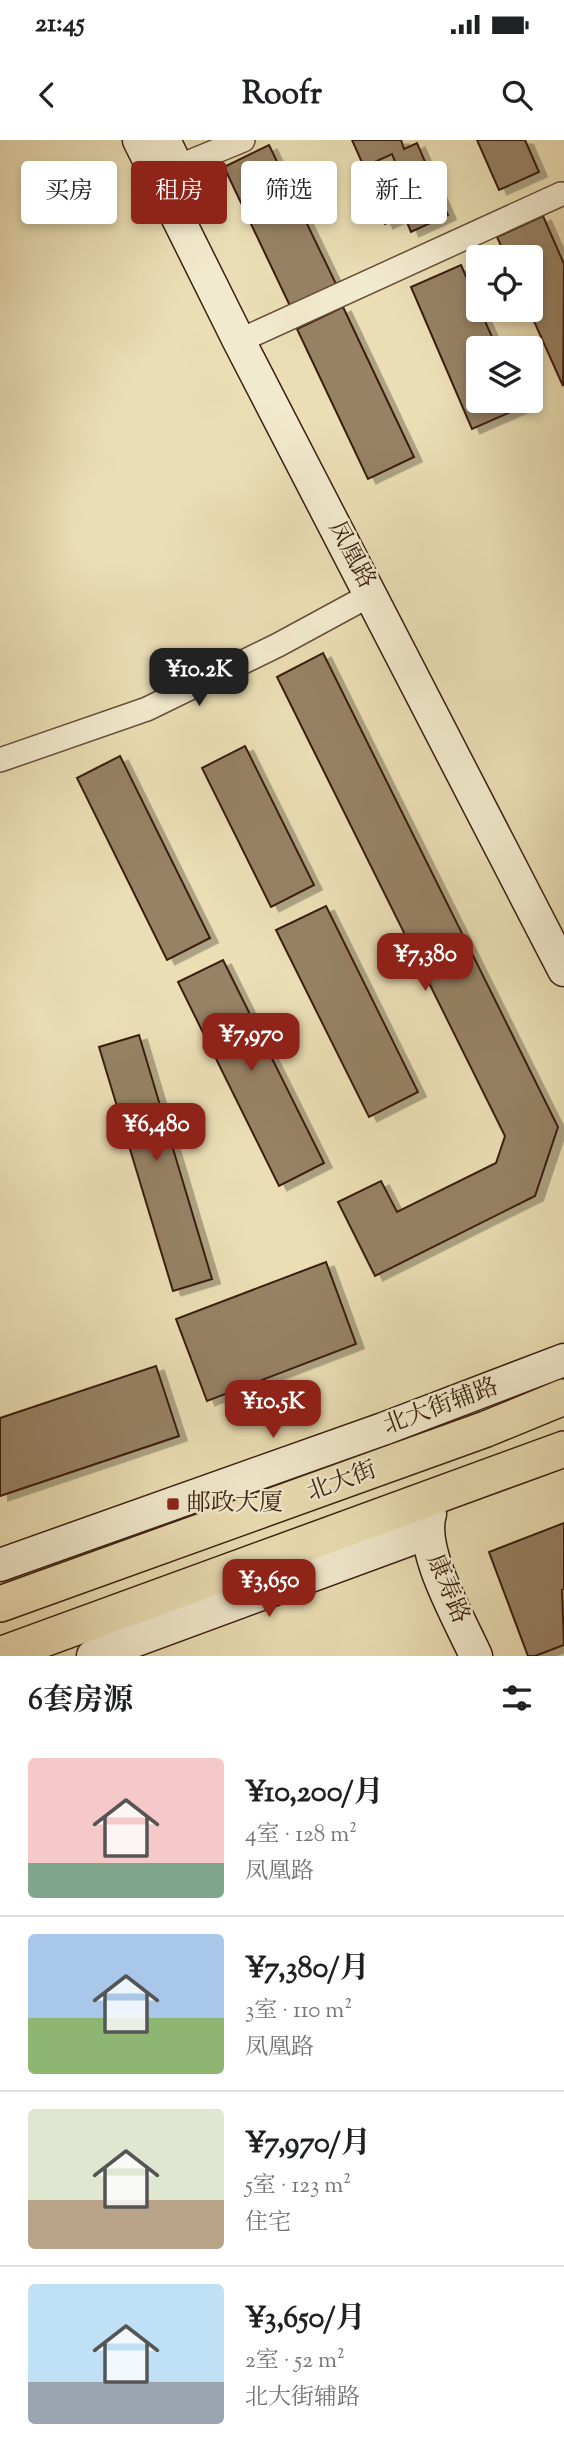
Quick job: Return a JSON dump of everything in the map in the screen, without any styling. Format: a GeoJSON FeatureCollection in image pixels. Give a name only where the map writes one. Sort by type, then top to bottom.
{"type":"FeatureCollection","features":[{"type":"Feature","properties":{"kind":"main road","name":"北大街"},"geometry":{"type":"LineString","coordinates":[[0,1604],[486,1429],[564,1397]]}},
{"type":"Feature","properties":{"kind":"main road","name":"北大街"},"geometry":{"type":"LineString","coordinates":[[0,1655],[36,1650],[367,1520],[564,1449]]}},
{"type":"Feature","properties":{"kind":"street"},"geometry":{"type":"LineString","coordinates":[[160,157],[210,140]]}},
{"type":"Feature","properties":{"kind":"street"},"geometry":{"type":"LineString","coordinates":[[160,157],[243,140]]}},
{"type":"Feature","properties":{"kind":"street","name":"凤凰路"},"geometry":{"type":"LineString","coordinates":[[160,157],[372,594],[564,970]]}},
{"type":"Feature","properties":{"kind":"street"},"geometry":{"type":"LineString","coordinates":[[249,337],[561,194]]}},
{"type":"Feature","properties":{"kind":"street","name":"凤凰路"},"geometry":{"type":"LineString","coordinates":[[249,337],[564,922]]}},
{"type":"Feature","properties":{"kind":"street"},"geometry":{"type":"LineString","coordinates":[[0,761],[147,709],[278,645],[372,594]]}},
{"type":"Feature","properties":{"kind":"street","name":"北大街辅路"},"geometry":{"type":"LineString","coordinates":[[0,1565],[383,1429],[564,1360]]}},
{"type":"Feature","properties":{"kind":"street","name":"康寿路"},"geometry":{"type":"LineString","coordinates":[[453,1489],[430,1514],[426,1526],[416,1537],[419,1567],[459,1656]]}},
{"type":"Feature","properties":{"kind":"street","name":"康寿路"},"geometry":{"type":"LineString","coordinates":[[367,1520],[416,1537],[433,1560],[476,1656]]}},
{"type":"Feature","properties":{"kind":"street"},"geometry":{"type":"LineString","coordinates":[[93,1656],[416,1537]]}},
{"type":"Feature","properties":{"kind":"building"},"geometry":{"type":"Polygon","coordinates":[[[352,140],[401,140],[404,149],[417,143],[425,161],[395,161],[392,154],[377,161],[361,161],[352,140]]]}},
{"type":"Feature","properties":{"kind":"building"},"geometry":{"type":"Polygon","coordinates":[[[477,140],[525,140],[539,172],[499,190],[477,140]]]}},
{"type":"Feature","properties":{"kind":"building"},"geometry":{"type":"Polygon","coordinates":[[[269,145],[277,161],[241,161],[241,203],[227,173],[227,166],[269,145]]]}},
{"type":"Feature","properties":{"kind":"building"},"geometry":{"type":"Polygon","coordinates":[[[543,216],[564,264],[563,386],[543,336],[534,322],[543,322],[543,245],[501,245],[497,237],[543,216]]]}},
{"type":"Feature","properties":{"kind":"building"},"geometry":{"type":"Polygon","coordinates":[[[251,224],[307,224],[336,284],[290,306],[251,224]]]}},
{"type":"Feature","properties":{"kind":"building"},"geometry":{"type":"Polygon","coordinates":[[[408,224],[428,224],[411,232],[408,224]]]}},
{"type":"Feature","properties":{"kind":"building"},"geometry":{"type":"Polygon","coordinates":[[[461,265],[466,276],[466,322],[485,322],[492,336],[466,336],[466,413],[508,413],[472,429],[411,287],[461,265]]]}},
{"type":"Feature","properties":{"kind":"building"},"geometry":{"type":"Polygon","coordinates":[[[343,307],[414,457],[368,479],[297,329],[343,307]]]}},
{"type":"Feature","properties":{"kind":"building"},"geometry":{"type":"Polygon","coordinates":[[[323,653],[558,1127],[535,1196],[375,1276],[338,1202],[381,1181],[397,1212],[496,1163],[505,1136],[277,677],[323,653]]]}},
{"type":"Feature","properties":{"kind":"building"},"geometry":{"type":"Polygon","coordinates":[[[245,746],[314,885],[271,907],[202,768],[245,746]]]}},
{"type":"Feature","properties":{"kind":"building"},"geometry":{"type":"Polygon","coordinates":[[[120,756],[210,938],[167,960],[77,778],[120,756]]]}},
{"type":"Feature","properties":{"kind":"building"},"geometry":{"type":"Polygon","coordinates":[[[326,906],[418,1092],[369,1117],[276,930],[326,906]]]}},
{"type":"Feature","properties":{"kind":"building"},"geometry":{"type":"Polygon","coordinates":[[[223,960],[324,1163],[279,1186],[178,982],[223,960]]]}},
{"type":"Feature","properties":{"kind":"building"},"geometry":{"type":"Polygon","coordinates":[[[139,1035],[212,1279],[173,1291],[99,1047],[139,1035]]]}},
{"type":"Feature","properties":{"kind":"building"},"geometry":{"type":"Polygon","coordinates":[[[326,1262],[356,1344],[207,1401],[176,1319],[326,1262]]]}},
{"type":"Feature","properties":{"kind":"building"},"geometry":{"type":"Polygon","coordinates":[[[156,1366],[179,1436],[0,1496],[0,1418],[156,1366]]]}},
{"type":"Feature","properties":{"kind":"building"},"geometry":{"type":"Polygon","coordinates":[[[564,1523],[564,1645],[528,1656],[489,1552],[564,1523]]]}},
{"type":"Feature","properties":{"kind":"place","name":"邮政大厦"},"geometry":{"type":"Point","coordinates":[173,1504]}}]}
